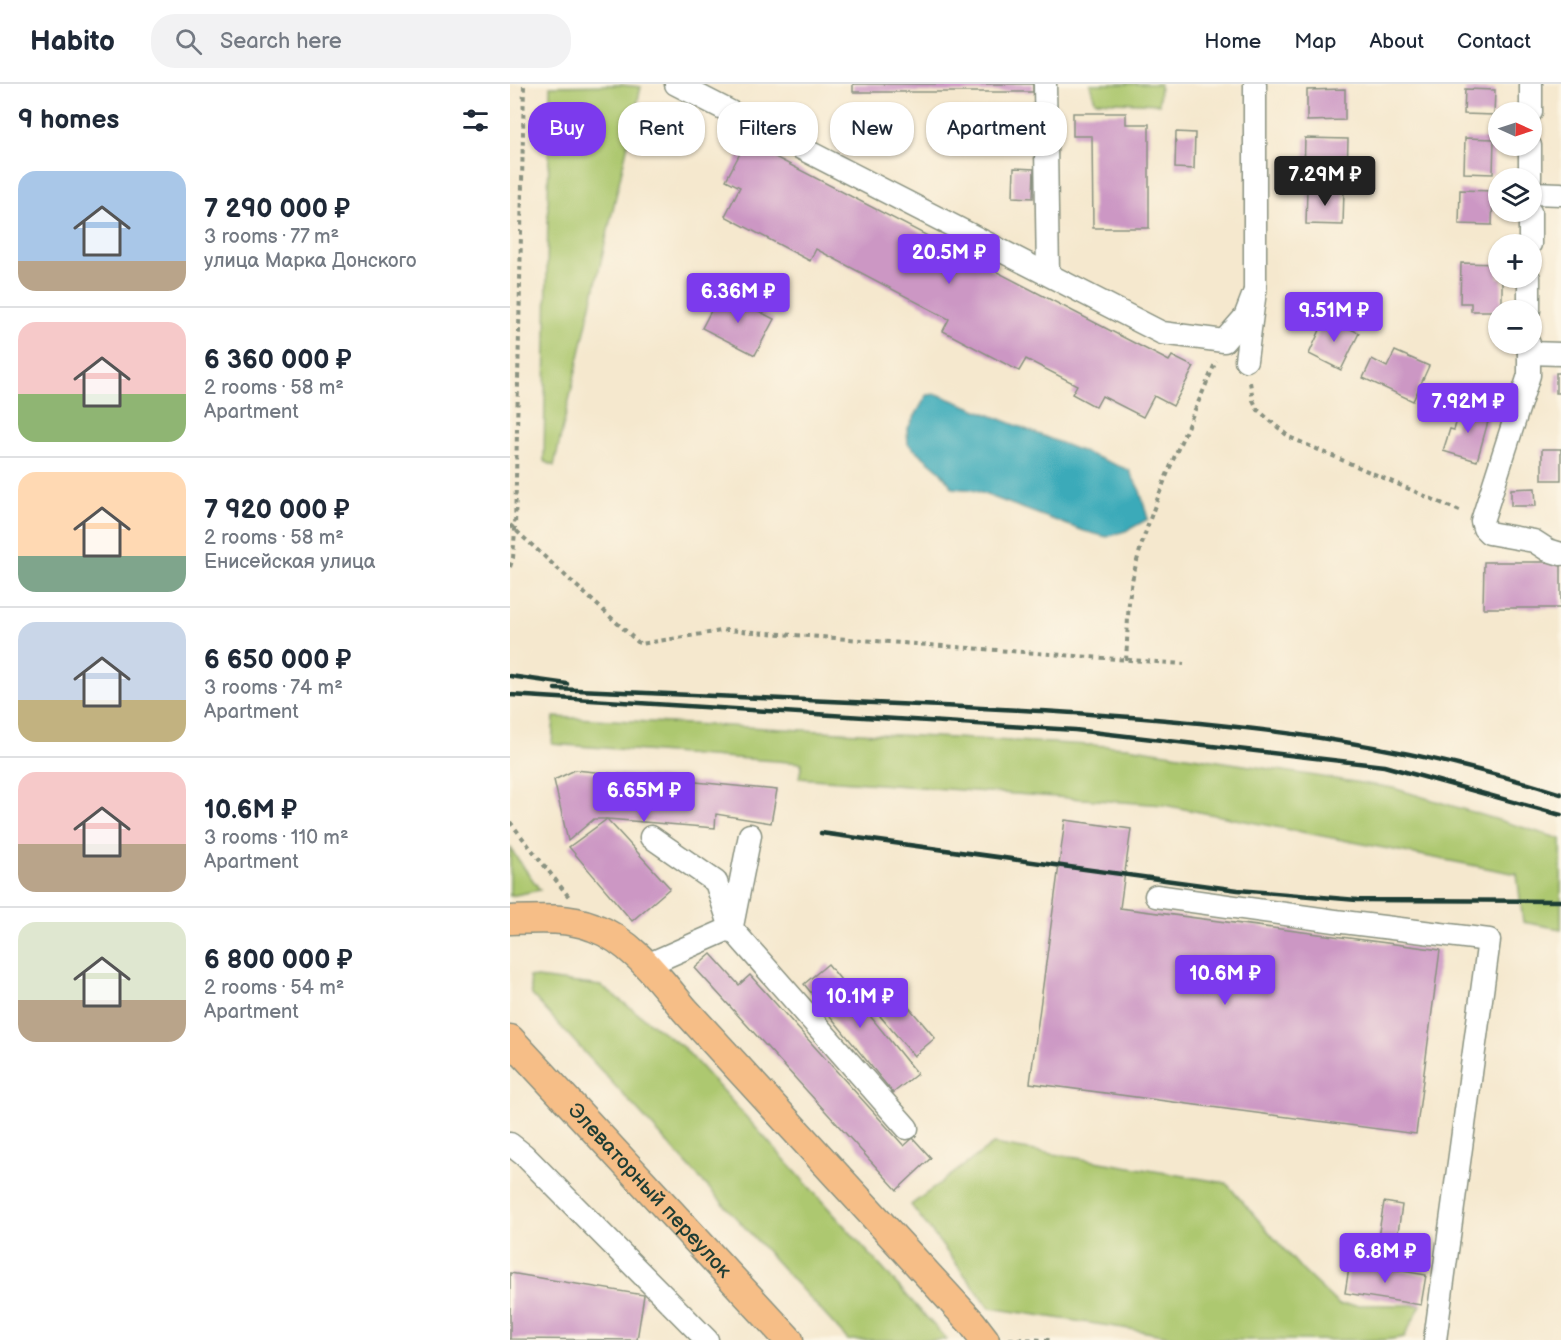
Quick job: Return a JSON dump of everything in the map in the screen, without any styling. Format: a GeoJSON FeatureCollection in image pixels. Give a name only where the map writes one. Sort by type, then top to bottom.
{"type":"FeatureCollection","features":[{"type":"Feature","properties":{"kind":"main road"},"geometry":{"type":"LineString","coordinates":[[510,920],[565,921],[593,927],[618,940],[647,965],[685,1010],[983,1337]]}},
{"type":"Feature","properties":{"kind":"main road","name":"Элеваторный переулок"},"geometry":{"type":"LineString","coordinates":[[510,1039],[789,1340]]}},
{"type":"Feature","properties":{"kind":"street"},"geometry":{"type":"LineString","coordinates":[[676,84],[1162,333],[1224,341],[1245,317],[1255,291]]}},
{"type":"Feature","properties":{"kind":"street"},"geometry":{"type":"LineString","coordinates":[[1045,84],[1048,274]]}},
{"type":"Feature","properties":{"kind":"street"},"geometry":{"type":"LineString","coordinates":[[1246,360],[1255,291],[1255,84]]}},
{"type":"Feature","properties":{"kind":"street"},"geometry":{"type":"LineString","coordinates":[[1531,84],[1531,102]]}},
{"type":"Feature","properties":{"kind":"street"},"geometry":{"type":"LineString","coordinates":[[1542,193],[1561,194]]}},
{"type":"Feature","properties":{"kind":"street"},"geometry":{"type":"LineString","coordinates":[[1542,350],[1561,354]]}},
{"type":"Feature","properties":{"kind":"street"},"geometry":{"type":"LineString","coordinates":[[1529,354],[1529,375],[1483,524],[1489,533],[1534,541],[1548,550],[1561,554]]}},
{"type":"Feature","properties":{"kind":"street"},"geometry":{"type":"LineString","coordinates":[[731,928],[750,835]]}},
{"type":"Feature","properties":{"kind":"street"},"geometry":{"type":"LineString","coordinates":[[651,837],[716,882],[731,928],[907,1128]]}},
{"type":"Feature","properties":{"kind":"street"},"geometry":{"type":"LineString","coordinates":[[1156,896],[1489,940],[1436,1340]]}},
{"type":"Feature","properties":{"kind":"street"},"geometry":{"type":"LineString","coordinates":[[647,965],[731,928]]}},
{"type":"Feature","properties":{"kind":"street"},"geometry":{"type":"LineString","coordinates":[[510,1144],[524,1155],[707,1340]]}},
{"type":"Feature","properties":{"kind":"path"},"geometry":{"type":"LineString","coordinates":[[510,567],[515,530],[524,84]]}},
{"type":"Feature","properties":{"kind":"path"},"geometry":{"type":"LineString","coordinates":[[1126,660],[1132,584],[1145,536],[1161,491],[1224,341]]}},
{"type":"Feature","properties":{"kind":"path"},"geometry":{"type":"LineString","coordinates":[[1246,360],[1253,400],[1258,410],[1289,437],[1483,524]]}},
{"type":"Feature","properties":{"kind":"path"},"geometry":{"type":"LineString","coordinates":[[510,525],[640,644],[727,630],[1184,664]]}},
{"type":"Feature","properties":{"kind":"path"},"geometry":{"type":"LineString","coordinates":[[510,822],[593,927]]}},
{"type":"Feature","properties":{"kind":"path"},"geometry":{"type":"LineString","coordinates":[[983,1337],[1053,1340]]}},
{"type":"Feature","properties":{"kind":"green space"},"geometry":{"type":"Polygon","coordinates":[[[1090,84],[1160,84],[1159,104],[1095,101],[1090,84]]]}},
{"type":"Feature","properties":{"kind":"green space"},"geometry":{"type":"Polygon","coordinates":[[[550,86],[641,87],[638,102],[618,102],[618,156],[625,156],[554,466],[544,461],[549,156],[606,156],[606,102],[550,102],[550,86]]]}},
{"type":"Feature","properties":{"kind":"green space"},"geometry":{"type":"Polygon","coordinates":[[[554,717],[1128,747],[1393,788],[1561,839],[1561,929],[1523,922],[1517,874],[1164,805],[799,778],[802,763],[552,744],[554,717]]]}},
{"type":"Feature","properties":{"kind":"green space"},"geometry":{"type":"Polygon","coordinates":[[[510,848],[540,890],[510,896],[510,848]]]}},
{"type":"Feature","properties":{"kind":"green space"},"geometry":{"type":"Polygon","coordinates":[[[529,977],[601,986],[684,1048],[947,1340],[848,1340],[532,995],[529,977]]]}},
{"type":"Feature","properties":{"kind":"green space"},"geometry":{"type":"Polygon","coordinates":[[[993,1144],[1226,1183],[1303,1271],[1339,1305],[1421,1305],[1404,1337],[1384,1340],[1188,1340],[990,1308],[911,1205],[993,1144]]]}},
{"type":"Feature","properties":{"kind":"water"},"geometry":{"type":"Polygon","coordinates":[[[937,394],[1129,470],[1140,491],[1148,519],[1128,530],[1107,537],[1084,531],[973,490],[953,488],[940,471],[908,444],[907,430],[927,395],[937,394]]]}},
{"type":"Feature","properties":{"kind":"building"},"geometry":{"type":"Polygon","coordinates":[[[853,84],[1033,84],[1033,92],[853,92],[853,84]]]}},
{"type":"Feature","properties":{"kind":"building"},"geometry":{"type":"Polygon","coordinates":[[[1345,89],[1345,120],[1307,121],[1307,90],[1345,89]]]}},
{"type":"Feature","properties":{"kind":"building"},"geometry":{"type":"Polygon","coordinates":[[[1465,89],[1495,90],[1495,102],[1488,102],[1488,115],[1464,114],[1465,89]]]}},
{"type":"Feature","properties":{"kind":"building"},"geometry":{"type":"Polygon","coordinates":[[[1073,113],[1126,113],[1126,124],[1149,124],[1149,228],[1093,228],[1092,136],[1073,136],[1073,113]]]}},
{"type":"Feature","properties":{"kind":"building"},"geometry":{"type":"Polygon","coordinates":[[[1176,132],[1195,133],[1194,169],[1175,168],[1176,132]]]}},
{"type":"Feature","properties":{"kind":"building"},"geometry":{"type":"Polygon","coordinates":[[[1305,138],[1348,139],[1347,173],[1304,172],[1305,138]]]}},
{"type":"Feature","properties":{"kind":"building"},"geometry":{"type":"Polygon","coordinates":[[[1465,138],[1488,139],[1488,156],[1494,156],[1493,168],[1488,168],[1488,174],[1464,173],[1465,138]]]}},
{"type":"Feature","properties":{"kind":"building"},"geometry":{"type":"Polygon","coordinates":[[[739,156],[773,156],[1169,361],[1172,356],[1194,367],[1173,406],[1154,396],[1143,417],[1102,396],[1096,407],[1072,394],[1077,385],[1026,359],[1019,371],[943,331],[949,319],[816,249],[810,261],[725,216],[740,187],[726,180],[739,156]]]}},
{"type":"Feature","properties":{"kind":"building"},"geometry":{"type":"Polygon","coordinates":[[[1014,168],[1034,169],[1033,198],[1013,197],[1014,168]]]}},
{"type":"Feature","properties":{"kind":"building"},"geometry":{"type":"Polygon","coordinates":[[[1307,189],[1344,189],[1343,225],[1306,224],[1307,189]]]}},
{"type":"Feature","properties":{"kind":"building"},"geometry":{"type":"Polygon","coordinates":[[[1460,190],[1488,191],[1488,222],[1492,222],[1492,225],[1459,224],[1460,190]]]}},
{"type":"Feature","properties":{"kind":"building"},"geometry":{"type":"Polygon","coordinates":[[[1461,263],[1488,264],[1488,288],[1502,288],[1502,300],[1488,300],[1488,311],[1471,311],[1471,303],[1460,303],[1461,263]]]}},
{"type":"Feature","properties":{"kind":"building"},"geometry":{"type":"Polygon","coordinates":[[[721,292],[774,319],[755,355],[702,328],[721,292]]]}},
{"type":"Feature","properties":{"kind":"building"},"geometry":{"type":"Polygon","coordinates":[[[1326,317],[1359,333],[1341,370],[1309,354],[1326,317]]]}},
{"type":"Feature","properties":{"kind":"building"},"geometry":{"type":"Polygon","coordinates":[[[1395,351],[1429,366],[1413,401],[1363,378],[1372,359],[1387,367],[1395,351]]]}},
{"type":"Feature","properties":{"kind":"building"},"geometry":{"type":"Polygon","coordinates":[[[1556,373],[1561,373],[1561,393],[1556,393],[1556,373]]]}},
{"type":"Feature","properties":{"kind":"building"},"geometry":{"type":"Polygon","coordinates":[[[1475,407],[1484,409],[1489,418],[1477,461],[1443,451],[1450,429],[1454,430],[1460,410],[1467,412],[1475,407]]]}},
{"type":"Feature","properties":{"kind":"building"},"geometry":{"type":"Polygon","coordinates":[[[1542,449],[1561,449],[1561,480],[1542,480],[1542,449]]]}},
{"type":"Feature","properties":{"kind":"building"},"geometry":{"type":"Polygon","coordinates":[[[1535,488],[1536,506],[1511,506],[1511,489],[1535,488]]]}},
{"type":"Feature","properties":{"kind":"building"},"geometry":{"type":"Polygon","coordinates":[[[1484,562],[1561,562],[1561,608],[1483,608],[1484,562]]]}},
{"type":"Feature","properties":{"kind":"building"},"geometry":{"type":"Polygon","coordinates":[[[575,770],[777,790],[771,823],[716,814],[715,828],[594,819],[568,841],[554,780],[575,770]]]}},
{"type":"Feature","properties":{"kind":"building"},"geometry":{"type":"Polygon","coordinates":[[[607,819],[670,888],[632,921],[569,847],[607,819]]]}},
{"type":"Feature","properties":{"kind":"building"},"geometry":{"type":"Polygon","coordinates":[[[1065,820],[1131,829],[1120,908],[1440,950],[1416,1134],[1030,1083],[1065,820]]]}},
{"type":"Feature","properties":{"kind":"building"},"geometry":{"type":"Polygon","coordinates":[[[711,954],[739,985],[750,975],[904,1146],[913,1138],[931,1158],[897,1190],[695,968],[711,954]]]}},
{"type":"Feature","properties":{"kind":"building"},"geometry":{"type":"Polygon","coordinates":[[[828,964],[917,1074],[893,1093],[804,984],[828,964]]]}},
{"type":"Feature","properties":{"kind":"building"},"geometry":{"type":"Polygon","coordinates":[[[901,998],[935,1038],[914,1056],[880,1016],[901,998]]]}},
{"type":"Feature","properties":{"kind":"building"},"geometry":{"type":"Polygon","coordinates":[[[1384,1202],[1402,1205],[1396,1246],[1377,1243],[1384,1202]]]}},
{"type":"Feature","properties":{"kind":"building"},"geometry":{"type":"Polygon","coordinates":[[[1350,1262],[1426,1275],[1421,1305],[1345,1293],[1350,1262]]]}},
{"type":"Feature","properties":{"kind":"building"},"geometry":{"type":"Polygon","coordinates":[[[510,1273],[644,1295],[637,1340],[510,1339],[510,1273]]]}},
{"type":"Feature","properties":{"kind":"railway"},"geometry":{"type":"LineString","coordinates":[[510,676],[567,684]]}},
{"type":"Feature","properties":{"kind":"railway"},"geometry":{"type":"LineString","coordinates":[[555,689],[1021,710],[1254,729],[1409,754],[1485,772],[1561,794]]}},
{"type":"Feature","properties":{"kind":"railway"},"geometry":{"type":"LineString","coordinates":[[510,695],[1075,730],[1384,766],[1561,815]]}},
{"type":"Feature","properties":{"kind":"railway"},"geometry":{"type":"LineString","coordinates":[[821,833],[1238,890],[1357,900],[1561,901]]}}]}
